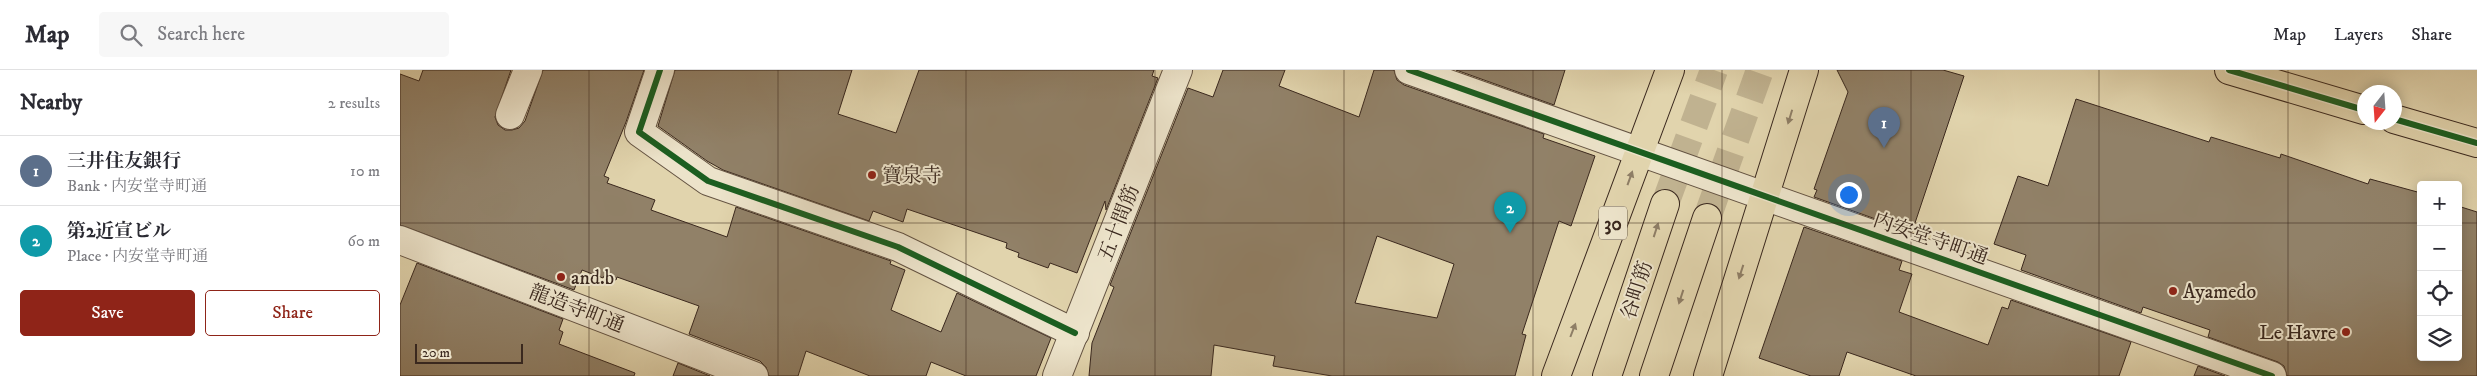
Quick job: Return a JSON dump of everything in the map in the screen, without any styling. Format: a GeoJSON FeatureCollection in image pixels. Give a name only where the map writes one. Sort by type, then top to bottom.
{"type":"FeatureCollection","features":[{"type":"Feature","properties":{"kind":"main road","name":"30"},"geometry":{"type":"LineString","coordinates":[[1556,376],[1670,70]]}},
{"type":"Feature","properties":{"kind":"main road"},"geometry":{"type":"LineString","coordinates":[[1708,376],[1804,70]]}},
{"type":"Feature","properties":{"kind":"main road"},"geometry":{"type":"LineString","coordinates":[[2230,70],[2357,108]]}},
{"type":"Feature","properties":{"kind":"main road"},"geometry":{"type":"LineString","coordinates":[[2402,120],[2477,143]]}},
{"type":"Feature","properties":{"kind":"main road","name":"谷町筋"},"geometry":{"type":"LineString","coordinates":[[1608,376],[1665,204]]}},
{"type":"Feature","properties":{"kind":"main road"},"geometry":{"type":"LineString","coordinates":[[1654,376],[1707,218]]}},
{"type":"Feature","properties":{"kind":"street"},"geometry":{"type":"LineString","coordinates":[[510,115],[528,70]]}},
{"type":"Feature","properties":{"kind":"street"},"geometry":{"type":"LineString","coordinates":[[660,70],[639,132],[708,181],[898,247],[1075,333]]}},
{"type":"Feature","properties":{"kind":"street","name":"五十間筋"},"geometry":{"type":"LineString","coordinates":[[1057,376],[1178,70]]}},
{"type":"Feature","properties":{"kind":"street","name":"内安堂寺町通"},"geometry":{"type":"LineString","coordinates":[[1409,70],[2272,376]]}},
{"type":"Feature","properties":{"kind":"street","name":"龍造寺町通"},"geometry":{"type":"LineString","coordinates":[[400,240],[754,376]]}},
{"type":"Feature","properties":{"kind":"building"},"geometry":{"type":"Polygon","coordinates":[[[423,70],[511,70],[495,117],[498,125],[505,130],[512,130],[519,128],[525,121],[543,70],[644,70],[626,122],[604,176],[609,178],[607,183],[655,200],[651,210],[727,237],[736,207],[891,261],[890,264],[905,270],[891,310],[941,332],[957,293],[1051,338],[1036,376],[966,376],[931,362],[926,376],[870,376],[806,351],[798,376],[769,376],[766,367],[760,361],[689,334],[699,306],[617,277],[616,280],[604,276],[603,278],[582,270],[574,290],[400,225],[400,74],[419,81],[423,70]]]}},
{"type":"Feature","properties":{"kind":"building"},"geometry":{"type":"Polygon","coordinates":[[[675,70],[852,70],[838,114],[896,133],[919,70],[1154,70],[1152,76],[1158,78],[1106,210],[1105,201],[1077,273],[1050,263],[1048,268],[1018,257],[1019,253],[1006,248],[1007,243],[907,209],[903,222],[873,211],[869,221],[723,170],[707,161],[658,126],[675,70]]]}},
{"type":"Feature","properties":{"kind":"building"},"geometry":{"type":"Polygon","coordinates":[[[1223,70],[1285,70],[1279,86],[1359,117],[1374,70],[1394,70],[1397,80],[1404,85],[1544,134],[1543,138],[1595,156],[1571,226],[1559,221],[1522,334],[1526,335],[1515,376],[1332,376],[1273,366],[1275,356],[1214,345],[1211,376],[1089,376],[1092,343],[1114,287],[1110,285],[1188,88],[1213,97],[1223,70]],[[1377,236],[1355,303],[1437,318],[1454,264],[1377,236]]]}},
{"type":"Feature","properties":{"kind":"building"},"geometry":{"type":"Polygon","coordinates":[[[1456,70],[1565,70],[1554,105],[1456,70]]]}},
{"type":"Feature","properties":{"kind":"building"},"geometry":{"type":"Polygon","coordinates":[[[1837,70],[1943,70],[1964,76],[1912,232],[1814,197],[1817,190],[1814,189],[1848,92],[1837,70]]]}},
{"type":"Feature","properties":{"kind":"building"},"geometry":{"type":"Polygon","coordinates":[[[2076,99],[2209,142],[2211,137],[2280,158],[2281,154],[2368,184],[2370,179],[2417,192],[2417,361],[2462,361],[2462,207],[2477,212],[2477,376],[2287,376],[2284,366],[2278,362],[2208,337],[2210,330],[2143,307],[2141,313],[2021,270],[2026,255],[1994,244],[2018,176],[2048,186],[2076,99]]]}},
{"type":"Feature","properties":{"kind":"building"},"geometry":{"type":"Polygon","coordinates":[[[1804,227],[1902,261],[1899,270],[1912,274],[1899,312],[1988,345],[2002,307],[2008,309],[2011,300],[2131,342],[2119,376],[1916,376],[1847,352],[1839,376],[1811,376],[1759,358],[1804,227]]]}},
{"type":"Feature","properties":{"kind":"building"},"geometry":{"type":"Polygon","coordinates":[[[417,263],[563,319],[559,330],[563,332],[559,344],[635,373],[634,376],[400,376],[400,305],[417,263]]]}},
{"type":"Feature","properties":{"kind":"building"},"geometry":{"type":"Polygon","coordinates":[[[678,363],[710,376],[673,376],[678,363]]]}},
{"type":"Feature","properties":{"kind":"building"},"geometry":{"type":"Polygon","coordinates":[[[2198,366],[2225,376],[2194,376],[2198,366]]]}},
{"type":"Feature","properties":{"kind":"tunnel"},"geometry":{"type":"LineString","coordinates":[[1665,204],[1714,70]]}},
{"type":"Feature","properties":{"kind":"tunnel"},"geometry":{"type":"LineString","coordinates":[[1707,218],[1760,70]]}},
{"type":"Feature","properties":{"kind":"cycle path"},"geometry":{"type":"LineString","coordinates":[[660,70],[639,132],[708,181],[898,247],[1075,333]]}},
{"type":"Feature","properties":{"kind":"cycle path"},"geometry":{"type":"LineString","coordinates":[[1409,70],[2272,376]]}},
{"type":"Feature","properties":{"kind":"cycle path"},"geometry":{"type":"LineString","coordinates":[[2229,70],[2357,108]]}},
{"type":"Feature","properties":{"kind":"cycle path"},"geometry":{"type":"LineString","coordinates":[[2402,121],[2477,143]]}},
{"type":"Feature","properties":{"kind":"place","name":"三井住友銀行"},"geometry":{"type":"Point","coordinates":[1884,148]}},
{"type":"Feature","properties":{"kind":"place","name":"寶泉寺"},"geometry":{"type":"Point","coordinates":[872,175]}},
{"type":"Feature","properties":{"kind":"place","name":"第2近宣ビル"},"geometry":{"type":"Point","coordinates":[1510,233]}},
{"type":"Feature","properties":{"kind":"place","name":"and.b"},"geometry":{"type":"Point","coordinates":[561,277]}},
{"type":"Feature","properties":{"kind":"place","name":"Ayamedo"},"geometry":{"type":"Point","coordinates":[2173,291]}},
{"type":"Feature","properties":{"kind":"place","name":"Le Havre"},"geometry":{"type":"Point","coordinates":[2346,332]}}]}
